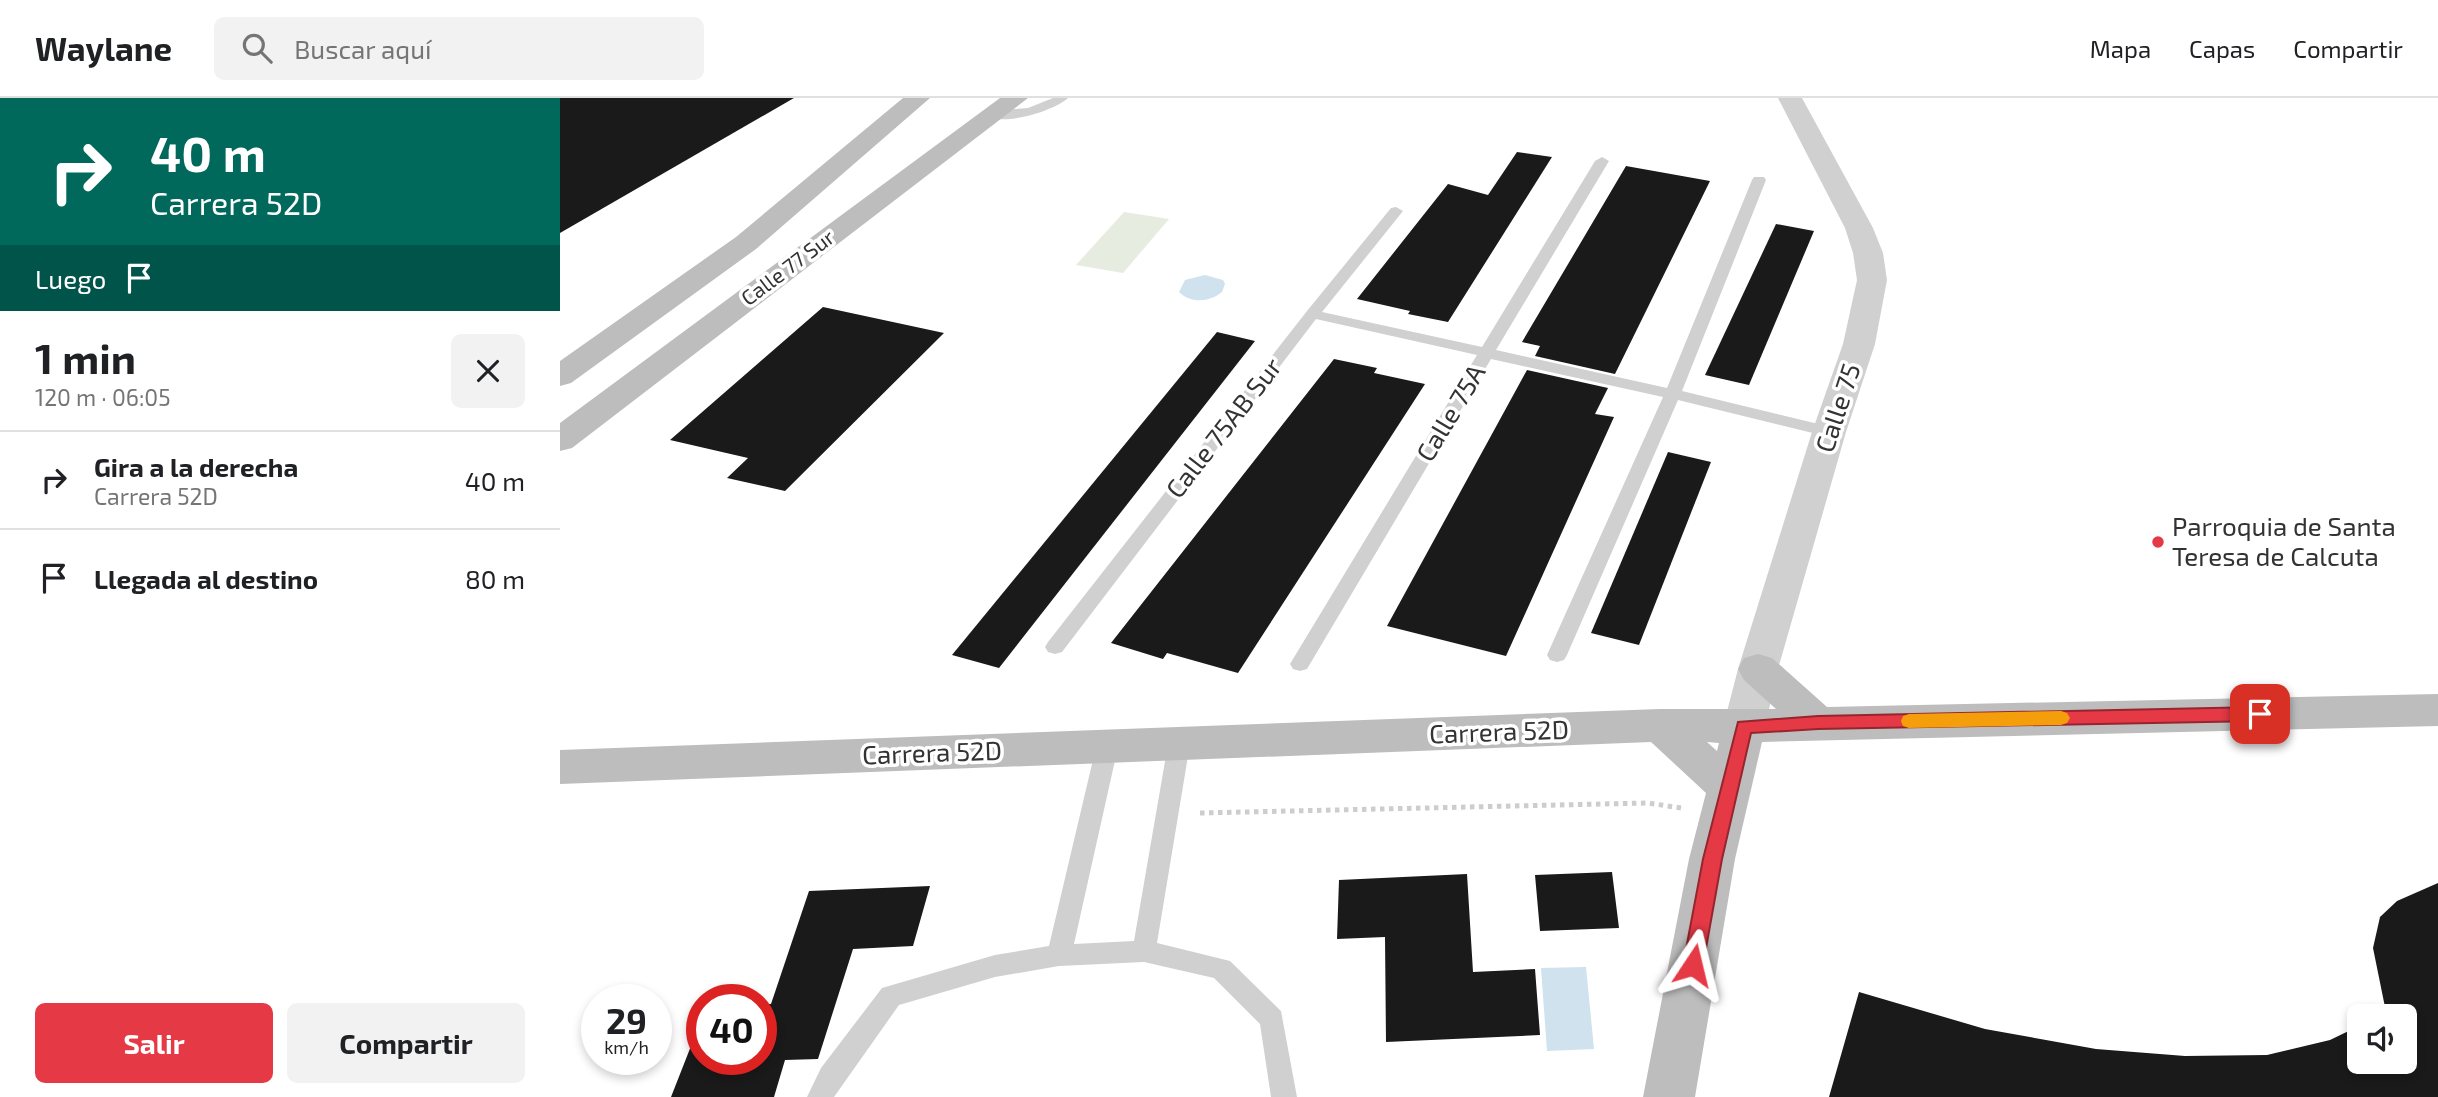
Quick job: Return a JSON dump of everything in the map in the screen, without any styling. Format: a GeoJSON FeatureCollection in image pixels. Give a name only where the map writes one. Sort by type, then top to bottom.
{"type":"FeatureCollection","features":[{"type":"Feature","properties":{"kind":"street","name":"Calle 77 Sur"},"geometry":{"type":"LineString","coordinates":[[560,376],[746,243],[918,98]]}},
{"type":"Feature","properties":{"kind":"street","name":"Calle 77 Sur"},"geometry":{"type":"LineString","coordinates":[[560,440],[1016,98]]}},
{"type":"Feature","properties":{"kind":"street","name":"Calle 75"},"geometry":{"type":"LineString","coordinates":[[1744,727],[1758,669],[1829,432],[1859,344],[1872,280],[1868,253],[1859,228],[1790,98]]}},
{"type":"Feature","properties":{"kind":"street"},"geometry":{"type":"LineString","coordinates":[[1758,669],[1818,723]]}},
{"type":"Feature","properties":{"kind":"street","name":"Carrera 52D"},"geometry":{"type":"LineString","coordinates":[[560,766],[1660,725],[1744,727],[1818,723],[2438,710]]}},
{"type":"Feature","properties":{"kind":"street"},"geometry":{"type":"LineString","coordinates":[[1660,725],[1726,801]]}},
{"type":"Feature","properties":{"kind":"street"},"geometry":{"type":"LineString","coordinates":[[1669,1097],[1712,859],[1744,727]]}},
{"type":"Feature","properties":{"kind":"lane"},"geometry":{"type":"LineString","coordinates":[[993,115],[1020,115],[1044,109],[1062,98]]}},
{"type":"Feature","properties":{"kind":"lane","name":"Calle 75A"},"geometry":{"type":"LineString","coordinates":[[1300,664],[1602,161]]}},
{"type":"Feature","properties":{"kind":"lane"},"geometry":{"type":"LineString","coordinates":[[1557,655],[1674,394],[1759,180]]}},
{"type":"Feature","properties":{"kind":"lane","name":"Calle 75AB Sur"},"geometry":{"type":"LineString","coordinates":[[1055,647],[1312,314],[1396,211]]}},
{"type":"Feature","properties":{"kind":"lane"},"geometry":{"type":"LineString","coordinates":[[1312,314],[1674,394],[1829,432]]}},
{"type":"Feature","properties":{"kind":"lane"},"geometry":{"type":"LineString","coordinates":[[1144,951],[1180,744]]}},
{"type":"Feature","properties":{"kind":"lane"},"geometry":{"type":"LineString","coordinates":[[1059,956],[1107,747]]}},
{"type":"Feature","properties":{"kind":"lane"},"geometry":{"type":"LineString","coordinates":[[820,1097],[830,1077],[891,996],[995,966],[1059,956],[1144,951],[1221,970],[1272,1019],[1284,1097]]}},
{"type":"Feature","properties":{"kind":"path"},"geometry":{"type":"LineString","coordinates":[[1168,814],[1726,801]]}},
{"type":"Feature","properties":{"kind":"shaded area"},"geometry":{"type":"Polygon","coordinates":[[[1124,212],[1169,219],[1123,273],[1076,265],[1124,212]]]}},
{"type":"Feature","properties":{"kind":"water"},"geometry":{"type":"Polygon","coordinates":[[[1205,275],[1223,280],[1225,284],[1222,292],[1212,298],[1195,300],[1179,292],[1185,280],[1205,275]]]}},
{"type":"Feature","properties":{"kind":"water"},"geometry":{"type":"Polygon","coordinates":[[[1586,967],[1594,1049],[1547,1051],[1541,968],[1586,967]]]}},
{"type":"Feature","properties":{"kind":"building"},"geometry":{"type":"Polygon","coordinates":[[[560,98],[794,98],[560,233],[560,98]]]}},
{"type":"Feature","properties":{"kind":"building"},"geometry":{"type":"Polygon","coordinates":[[[1517,152],[1552,157],[1448,322],[1357,299],[1448,184],[1488,195],[1517,152]]]}},
{"type":"Feature","properties":{"kind":"building"},"geometry":{"type":"Polygon","coordinates":[[[1626,166],[1710,181],[1615,374],[1535,356],[1540,346],[1522,342],[1626,166]]]}},
{"type":"Feature","properties":{"kind":"building"},"geometry":{"type":"Polygon","coordinates":[[[1776,224],[1814,231],[1749,385],[1705,375],[1776,224]]]}},
{"type":"Feature","properties":{"kind":"building"},"geometry":{"type":"Polygon","coordinates":[[[823,307],[944,333],[785,491],[727,478],[748,458],[670,440],[823,307]]]}},
{"type":"Feature","properties":{"kind":"building"},"geometry":{"type":"Polygon","coordinates":[[[1217,332],[1255,341],[999,668],[952,655],[1217,332]]]}},
{"type":"Feature","properties":{"kind":"building"},"geometry":{"type":"Polygon","coordinates":[[[1334,359],[1377,368],[1374,373],[1425,384],[1238,673],[1167,653],[1163,659],[1111,643],[1334,359]]]}},
{"type":"Feature","properties":{"kind":"building"},"geometry":{"type":"Polygon","coordinates":[[[1527,370],[1608,388],[1595,414],[1614,417],[1506,656],[1387,626],[1527,370]]]}},
{"type":"Feature","properties":{"kind":"building"},"geometry":{"type":"Polygon","coordinates":[[[1668,452],[1711,462],[1639,645],[1591,633],[1668,452]]]}},
{"type":"Feature","properties":{"kind":"building"},"geometry":{"type":"Polygon","coordinates":[[[1612,872],[1619,928],[1540,931],[1535,875],[1612,872]]]}},
{"type":"Feature","properties":{"kind":"building"},"geometry":{"type":"Polygon","coordinates":[[[1467,874],[1473,972],[1535,969],[1540,1035],[1386,1042],[1385,937],[1337,939],[1339,880],[1467,874]]]}},
{"type":"Feature","properties":{"kind":"building"},"geometry":{"type":"Polygon","coordinates":[[[2438,883],[2438,1097],[1829,1097],[1859,992],[1985,1029],[2096,1049],[2185,1056],[2267,1055],[2330,1040],[2347,1032],[2347,1074],[2417,1074],[2417,1004],[2384,1004],[2373,948],[2380,917],[2397,901],[2438,883]]]}},
{"type":"Feature","properties":{"kind":"building"},"geometry":{"type":"Polygon","coordinates":[[[930,886],[913,946],[853,949],[818,1059],[785,1060],[774,1097],[671,1097],[686,1059],[686,1075],[777,1075],[777,986],[809,891],[930,886]]]}},
{"type":"Feature","properties":{"kind":"slow traffic"},"geometry":{"type":"LineString","coordinates":[[1909,721],[2061,718]]}},
{"type":"Feature","properties":{"kind":"place","name":"Parroquia de Santa Teresa de Calcuta"},"geometry":{"type":"Point","coordinates":[2158,542]}},
{"type":"Feature","properties":{"kind":"route"},"geometry":{"type":"LineString","coordinates":[[1693,965],[1712,859],[1744,727],[1818,723],[2260,714]]}}]}
